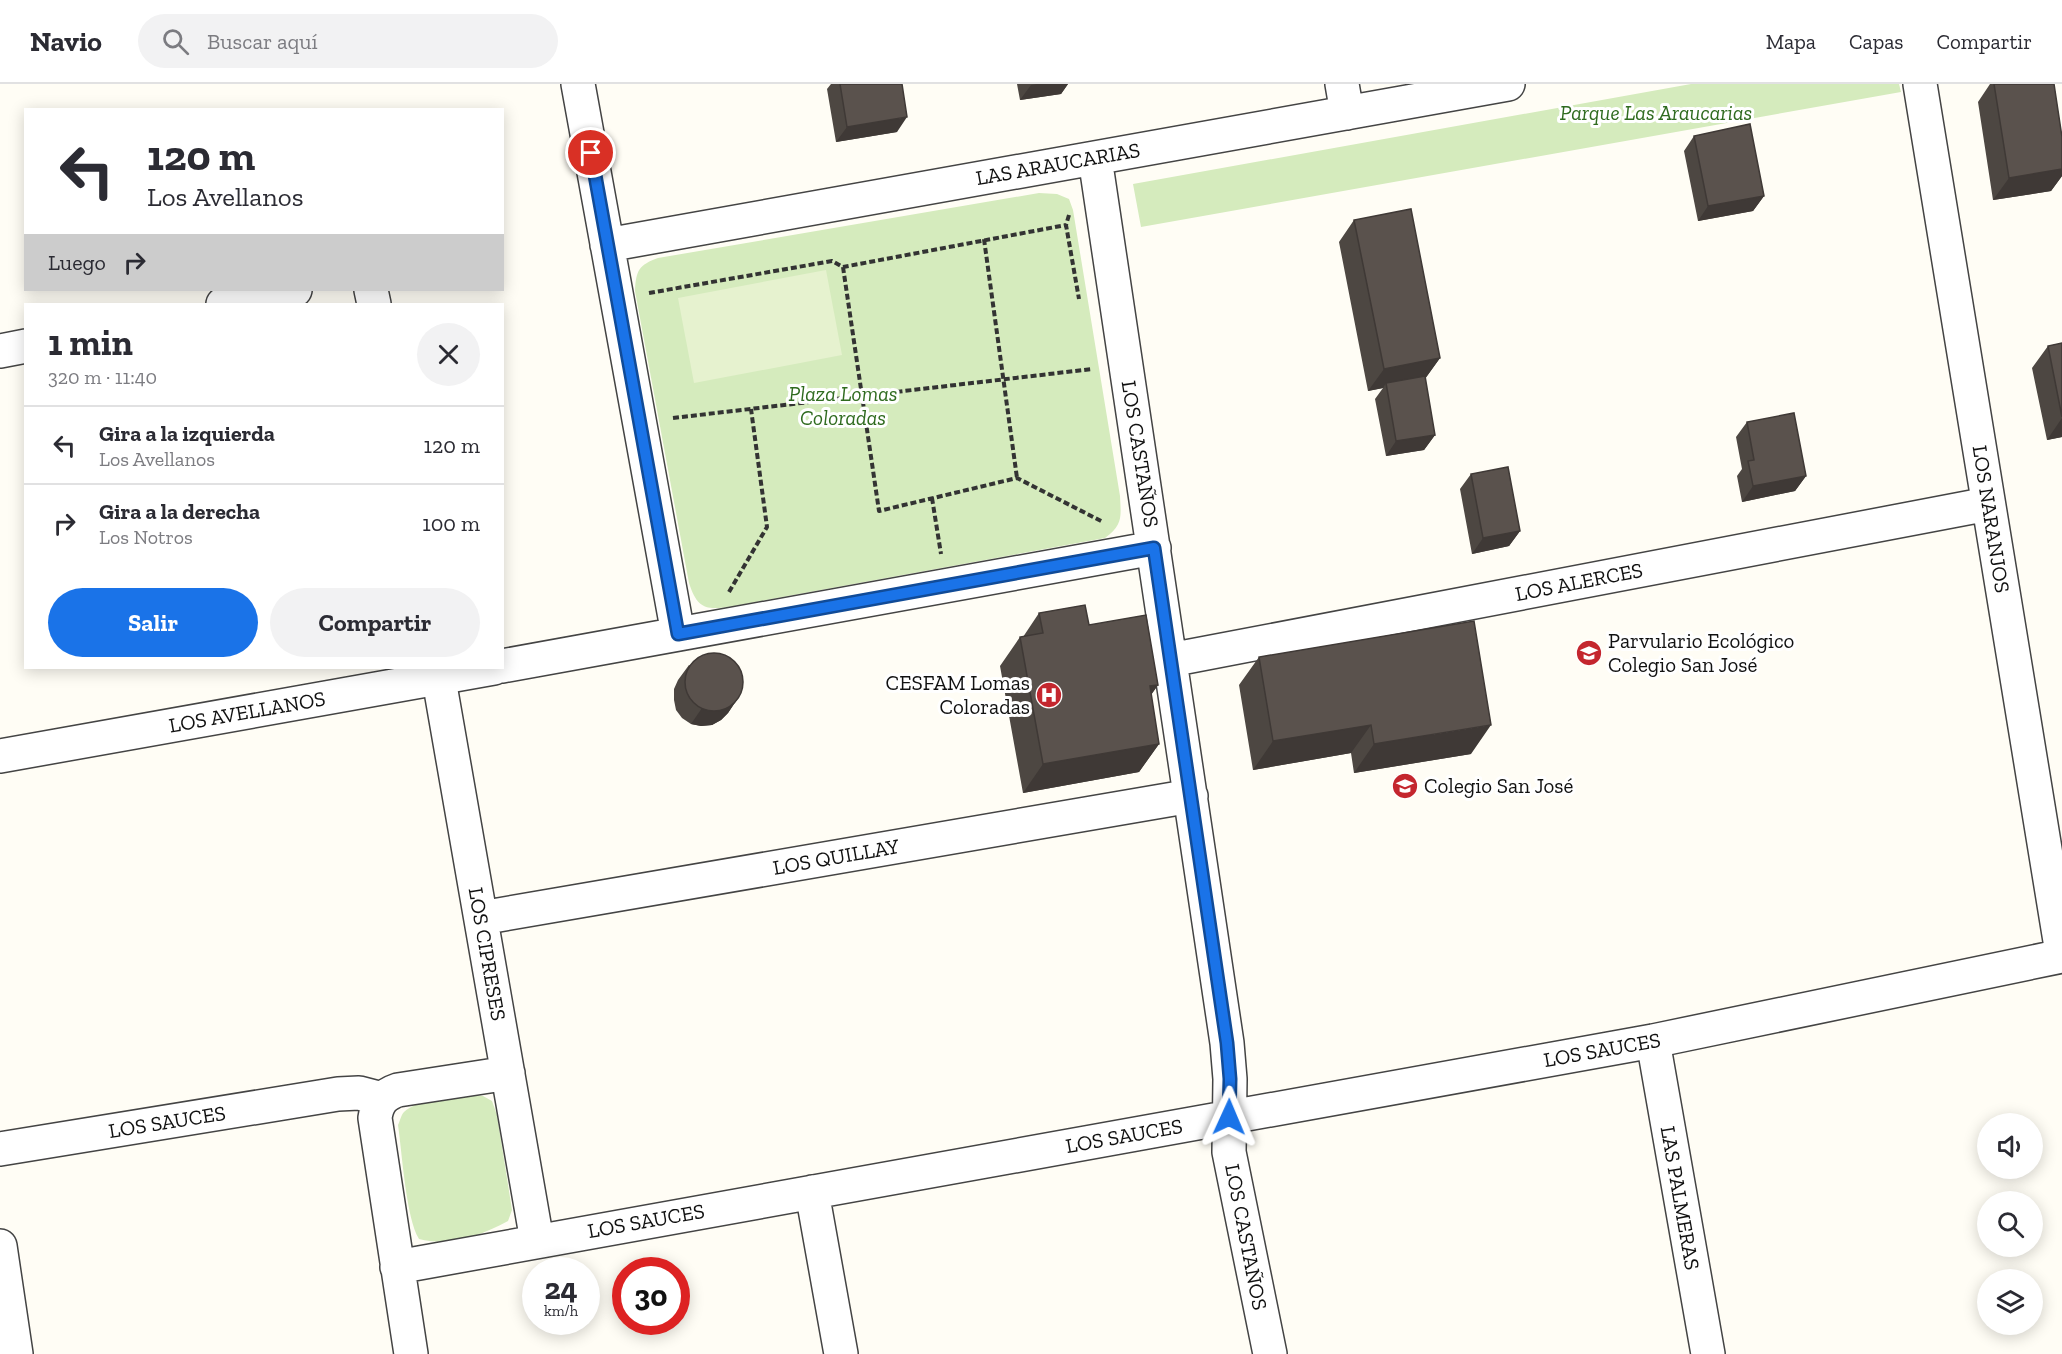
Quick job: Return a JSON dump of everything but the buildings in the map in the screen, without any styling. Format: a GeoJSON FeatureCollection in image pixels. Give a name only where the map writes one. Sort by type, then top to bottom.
{"type":"FeatureCollection","features":[{"type":"Feature","properties":{"kind":"street"},"geometry":{"type":"LineString","coordinates":[[578,84],[640,422],[693,631]]}},
{"type":"Feature","properties":{"kind":"street","name":"LAS ARAUCARIAS"},"geometry":{"type":"LineString","coordinates":[[607,245],[1095,158],[1344,98],[1508,84]]}},
{"type":"Feature","properties":{"kind":"street","name":"LOS NARANJOS"},"geometry":{"type":"LineString","coordinates":[[1920,84],[2062,954]]}},
{"type":"Feature","properties":{"kind":"street","name":"LOS CASTAÑOS"},"geometry":{"type":"LineString","coordinates":[[1095,158],[1227,1043],[1230,1079],[1229,1152],[1270,1354]]}},
{"type":"Feature","properties":{"kind":"street"},"geometry":{"type":"LineString","coordinates":[[228,303],[289,291]]}},
{"type":"Feature","properties":{"kind":"street"},"geometry":{"type":"LineString","coordinates":[[0,351],[24,346]]}},
{"type":"Feature","properties":{"kind":"street","name":"LOS ALERCES"},"geometry":{"type":"LineString","coordinates":[[1170,660],[1988,504]]}},
{"type":"Feature","properties":{"kind":"street"},"geometry":{"type":"LineString","coordinates":[[504,666],[1154,548]]}},
{"type":"Feature","properties":{"kind":"street","name":"LOS AVELLANOS"},"geometry":{"type":"LineString","coordinates":[[0,756],[438,673],[483,669]]}},
{"type":"Feature","properties":{"kind":"street","name":"LOS CIPRESES"},"geometry":{"type":"LineString","coordinates":[[438,673],[537,1241]]}},
{"type":"Feature","properties":{"kind":"street","name":"LOS QUILLAY"},"geometry":{"type":"LineString","coordinates":[[481,918],[1191,796]]}},
{"type":"Feature","properties":{"kind":"street","name":"LOS SAUCES"},"geometry":{"type":"LineString","coordinates":[[397,1267],[1653,1041],[2062,954]]}},
{"type":"Feature","properties":{"kind":"street","name":"LAS PALMERAS"},"geometry":{"type":"LineString","coordinates":[[1653,1041],[1708,1354]]}},
{"type":"Feature","properties":{"kind":"street"},"geometry":{"type":"LineString","coordinates":[[411,1354],[375,1118],[377,1108],[389,1093],[398,1090],[508,1073]]}},
{"type":"Feature","properties":{"kind":"street","name":"LOS SAUCES"},"geometry":{"type":"LineString","coordinates":[[0,1149],[338,1094],[358,1093],[382,1099]]}},
{"type":"Feature","properties":{"kind":"street"},"geometry":{"type":"LineString","coordinates":[[812,1192],[841,1354]]}},
{"type":"Feature","properties":{"kind":"street"},"geometry":{"type":"LineString","coordinates":[[0,1246],[16,1354]]}},
{"type":"Feature","properties":{"kind":"path"},"geometry":{"type":"LineString","coordinates":[[617,299],[832,261],[843,267],[1066,225]]}},
{"type":"Feature","properties":{"kind":"path"},"geometry":{"type":"LineString","coordinates":[[984,239],[1017,478]]}},
{"type":"Feature","properties":{"kind":"path"},"geometry":{"type":"LineString","coordinates":[[843,267],[879,511],[1017,478],[1109,524]]}},
{"type":"Feature","properties":{"kind":"path"},"geometry":{"type":"LineString","coordinates":[[640,422],[1092,369]]}},
{"type":"Feature","properties":{"kind":"path"},"geometry":{"type":"LineString","coordinates":[[693,631],[767,527],[751,409]]}},
{"type":"Feature","properties":{"kind":"path"},"geometry":{"type":"LineString","coordinates":[[932,498],[946,586]]}},
{"type":"Feature","properties":{"kind":"green space","name":"Parque Las Araucarias"},"geometry":{"type":"Polygon","coordinates":[[[1691,84],[1899,84],[1901,92],[1141,227],[1133,184],[1691,84]]]}},
{"type":"Feature","properties":{"kind":"green space","name":"Plaza Lomas Coloradas"},"geometry":{"type":"Polygon","coordinates":[[[1039,193],[1057,194],[1069,199],[1073,210],[1120,496],[1120,520],[1115,529],[1105,538],[734,606],[711,608],[700,604],[689,583],[635,291],[636,278],[640,269],[658,258],[1039,193]]]}},
{"type":"Feature","properties":{"kind":"green space"},"geometry":{"type":"Polygon","coordinates":[[[826,270],[842,355],[694,383],[678,298],[826,270]]]}},
{"type":"Feature","properties":{"kind":"green space"},"geometry":{"type":"Polygon","coordinates":[[[472,1095],[483,1096],[492,1101],[497,1115],[512,1210],[508,1221],[465,1239],[442,1242],[419,1239],[408,1201],[398,1125],[401,1116],[418,1104],[472,1095]]]}},
{"type":"Feature","properties":{"kind":"place","name":"Parvulario Ecológico Colegio San José"},"geometry":{"type":"Point","coordinates":[1589,653]}},
{"type":"Feature","properties":{"kind":"place","name":"CESFAM Lomas Coloradas"},"geometry":{"type":"Point","coordinates":[1049,695]}},
{"type":"Feature","properties":{"kind":"place","name":"Colegio San José"},"geometry":{"type":"Point","coordinates":[1405,786]}},
{"type":"Feature","properties":{"kind":"route"},"geometry":{"type":"LineString","coordinates":[[591,153],[678,634],[1154,548],[1227,1043],[1230,1079],[1229,1117]]}}]}
